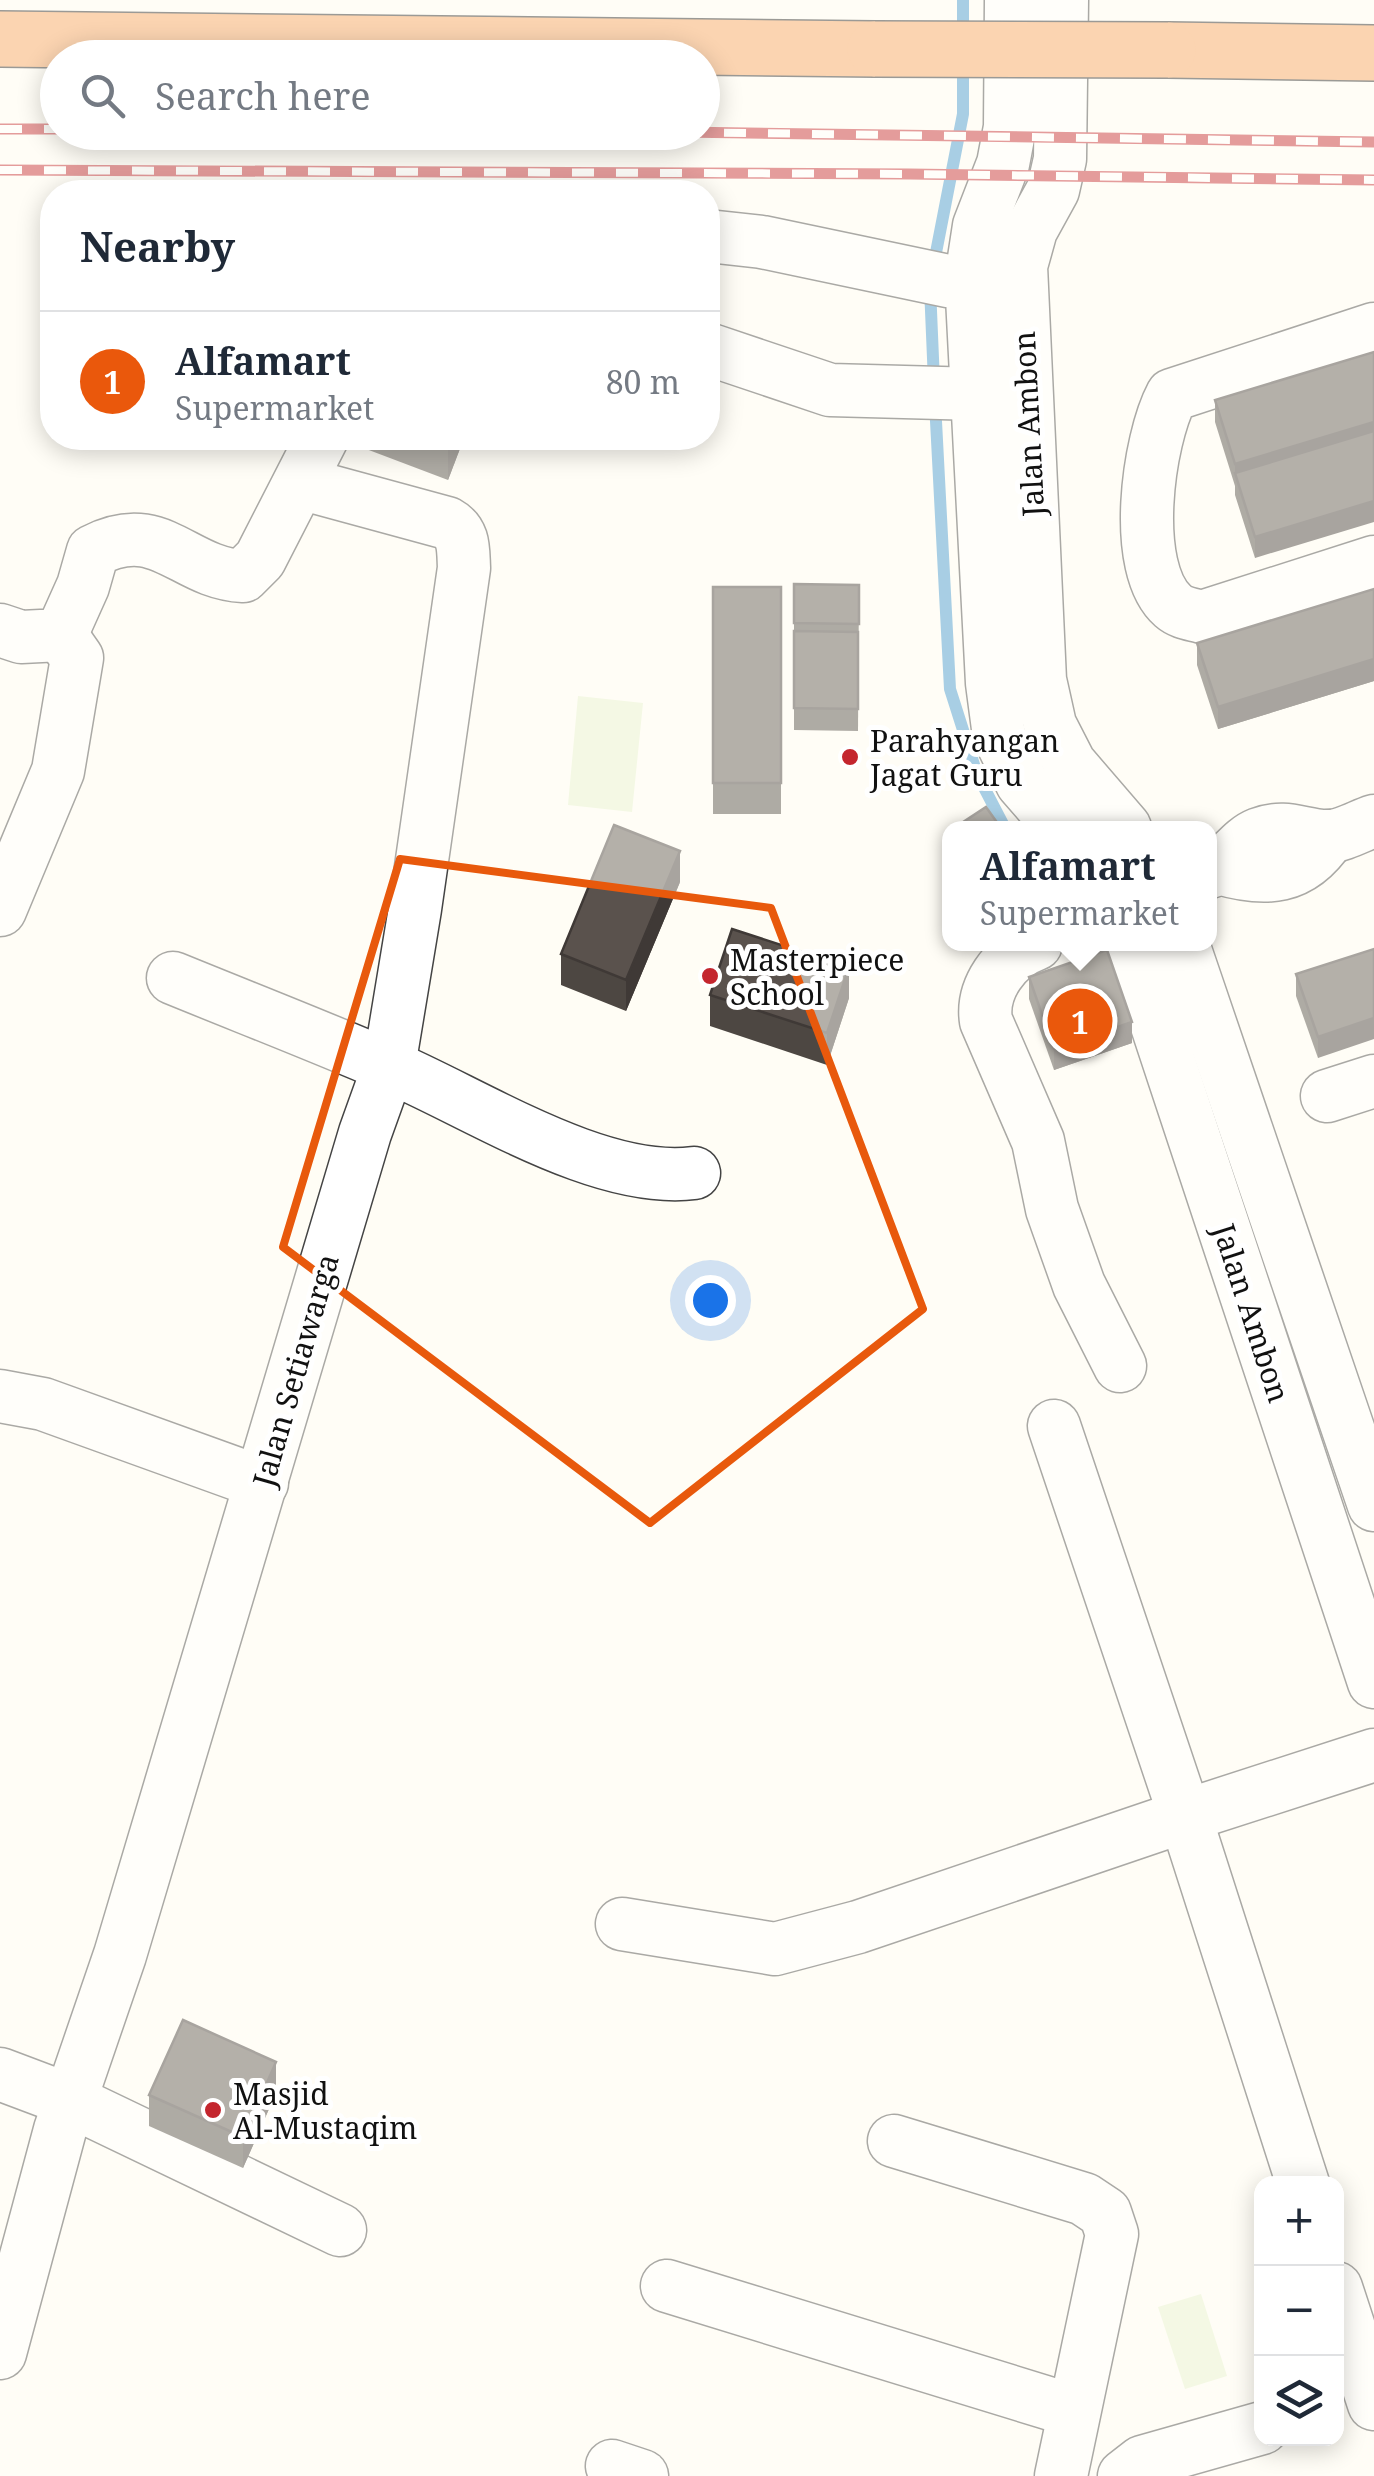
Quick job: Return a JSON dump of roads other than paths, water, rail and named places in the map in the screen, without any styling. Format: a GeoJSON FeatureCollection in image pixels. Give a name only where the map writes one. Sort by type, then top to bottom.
{"type":"FeatureCollection","features":[{"type":"Feature","properties":{"kind":"highway"},"geometry":{"type":"LineString","coordinates":[[0,6],[335,40]]}},
{"type":"Feature","properties":{"kind":"highway"},"geometry":{"type":"LineString","coordinates":[[0,40],[40,40]]}},
{"type":"Feature","properties":{"kind":"highway"},"geometry":{"type":"LineString","coordinates":[[720,47],[1374,53]]}},
{"type":"Feature","properties":{"kind":"street","name":"Jalan Ambon"},"geometry":{"type":"LineString","coordinates":[[1010,0],[1010,127],[1003,164],[979,226],[946,278],[948,393],[1000,736],[1022,783],[1055,821]]}},
{"type":"Feature","properties":{"kind":"street","name":"Jalan Ambon"},"geometry":{"type":"LineString","coordinates":[[1062,0],[1060,159],[1053,190],[1031,230],[1021,266],[1040,680],[1050,725],[1070,764],[1119,821]]}},
{"type":"Feature","properties":{"kind":"street"},"geometry":{"type":"LineString","coordinates":[[720,237],[946,278]]}},
{"type":"Feature","properties":{"kind":"street"},"geometry":{"type":"LineString","coordinates":[[1374,330],[1172,395],[1161,416],[1146,485],[1152,575],[1171,604],[1185,613],[1202,616],[1374,562]]}},
{"type":"Feature","properties":{"kind":"street"},"geometry":{"type":"LineString","coordinates":[[720,353],[830,390],[948,393]]}},
{"type":"Feature","properties":{"kind":"street"},"geometry":{"type":"LineString","coordinates":[[60,635],[93,550],[117,538],[149,540],[224,575],[243,576],[260,559],[311,460]]}},
{"type":"Feature","properties":{"kind":"street","name":"Jalan Setiawarga"},"geometry":{"type":"LineString","coordinates":[[0,2353],[70,2100],[120,1955],[388,1066],[416,909],[464,568],[462,539],[456,528],[447,523],[311,460]]}},
{"type":"Feature","properties":{"kind":"street"},"geometry":{"type":"LineString","coordinates":[[0,630],[21,637],[60,635]]}},
{"type":"Feature","properties":{"kind":"street"},"geometry":{"type":"LineString","coordinates":[[0,910],[58,771],[77,658],[60,635]]}},
{"type":"Feature","properties":{"kind":"street"},"geometry":{"type":"LineString","coordinates":[[1217,868],[1260,833],[1352,828]]}},
{"type":"Feature","properties":{"kind":"street"},"geometry":{"type":"LineString","coordinates":[[1025,951],[1007,963],[994,980],[984,1003],[986,1021],[1038,1141],[1052,1208],[1080,1285],[1120,1366]]}},
{"type":"Feature","properties":{"kind":"street","name":"Jalan Ambon"},"geometry":{"type":"LineString","coordinates":[[1132,951],[1374,1682]]}},
{"type":"Feature","properties":{"kind":"street","name":"Jalan Ambon"},"geometry":{"type":"LineString","coordinates":[[1185,951],[1374,1505]]}},
{"type":"Feature","properties":{"kind":"street"},"geometry":{"type":"LineString","coordinates":[[173,978],[388,1066],[601,1161],[639,1173],[694,1173]]}},
{"type":"Feature","properties":{"kind":"street"},"geometry":{"type":"LineString","coordinates":[[0,1396],[43,1404],[262,1483]]}},
{"type":"Feature","properties":{"kind":"street"},"geometry":{"type":"LineString","coordinates":[[1054,1426],[1300,2176]]}},
{"type":"Feature","properties":{"kind":"street"},"geometry":{"type":"LineString","coordinates":[[622,1924],[775,1950],[858,1927],[1374,1756]]}},
{"type":"Feature","properties":{"kind":"street"},"geometry":{"type":"LineString","coordinates":[[0,2074],[70,2100],[340,2230]]}},
{"type":"Feature","properties":{"kind":"street"},"geometry":{"type":"LineString","coordinates":[[894,2140],[1084,2199],[1105,2213],[1112,2234],[1061,2476]]}},
{"type":"Feature","properties":{"kind":"street"},"geometry":{"type":"LineString","coordinates":[[666,2286],[1074,2411]]}},
{"type":"Feature","properties":{"kind":"street"},"geometry":{"type":"LineString","coordinates":[[1344,2325],[1361,2403]]}},
{"type":"Feature","properties":{"kind":"street"},"geometry":{"type":"LineString","coordinates":[[1124,2476],[1142,2462],[1254,2430]]}},
{"type":"Feature","properties":{"kind":"waterway"},"geometry":{"type":"LineString","coordinates":[[963,0],[963,35]]}},
{"type":"Feature","properties":{"kind":"waterway"},"geometry":{"type":"LineString","coordinates":[[933,268],[963,114],[963,60]]}},
{"type":"Feature","properties":{"kind":"waterway"},"geometry":{"type":"LineString","coordinates":[[930,287],[934,382]]}},
{"type":"Feature","properties":{"kind":"waterway"},"geometry":{"type":"LineString","coordinates":[[935,402],[950,689],[977,774],[1001,821]]}},
{"type":"Feature","properties":{"kind":"railway"},"geometry":{"type":"LineString","coordinates":[[0,129],[40,129]]}},
{"type":"Feature","properties":{"kind":"railway"},"geometry":{"type":"LineString","coordinates":[[720,133],[1374,142]]}},
{"type":"Feature","properties":{"kind":"railway"},"geometry":{"type":"LineString","coordinates":[[0,170],[1374,180]]}},
{"type":"Feature","properties":{"kind":"place","name":"Parahyangan Jagat Guru"},"geometry":{"type":"Point","coordinates":[850,757]}},
{"type":"Feature","properties":{"kind":"place","name":"Masterpiece School"},"geometry":{"type":"Point","coordinates":[710,976]}},
{"type":"Feature","properties":{"kind":"place","name":"Alfamart"},"geometry":{"type":"Point","coordinates":[1080,1021]}},
{"type":"Feature","properties":{"kind":"place","name":"Masjid Al-Mustaqim"},"geometry":{"type":"Point","coordinates":[213,2110]}}]}
